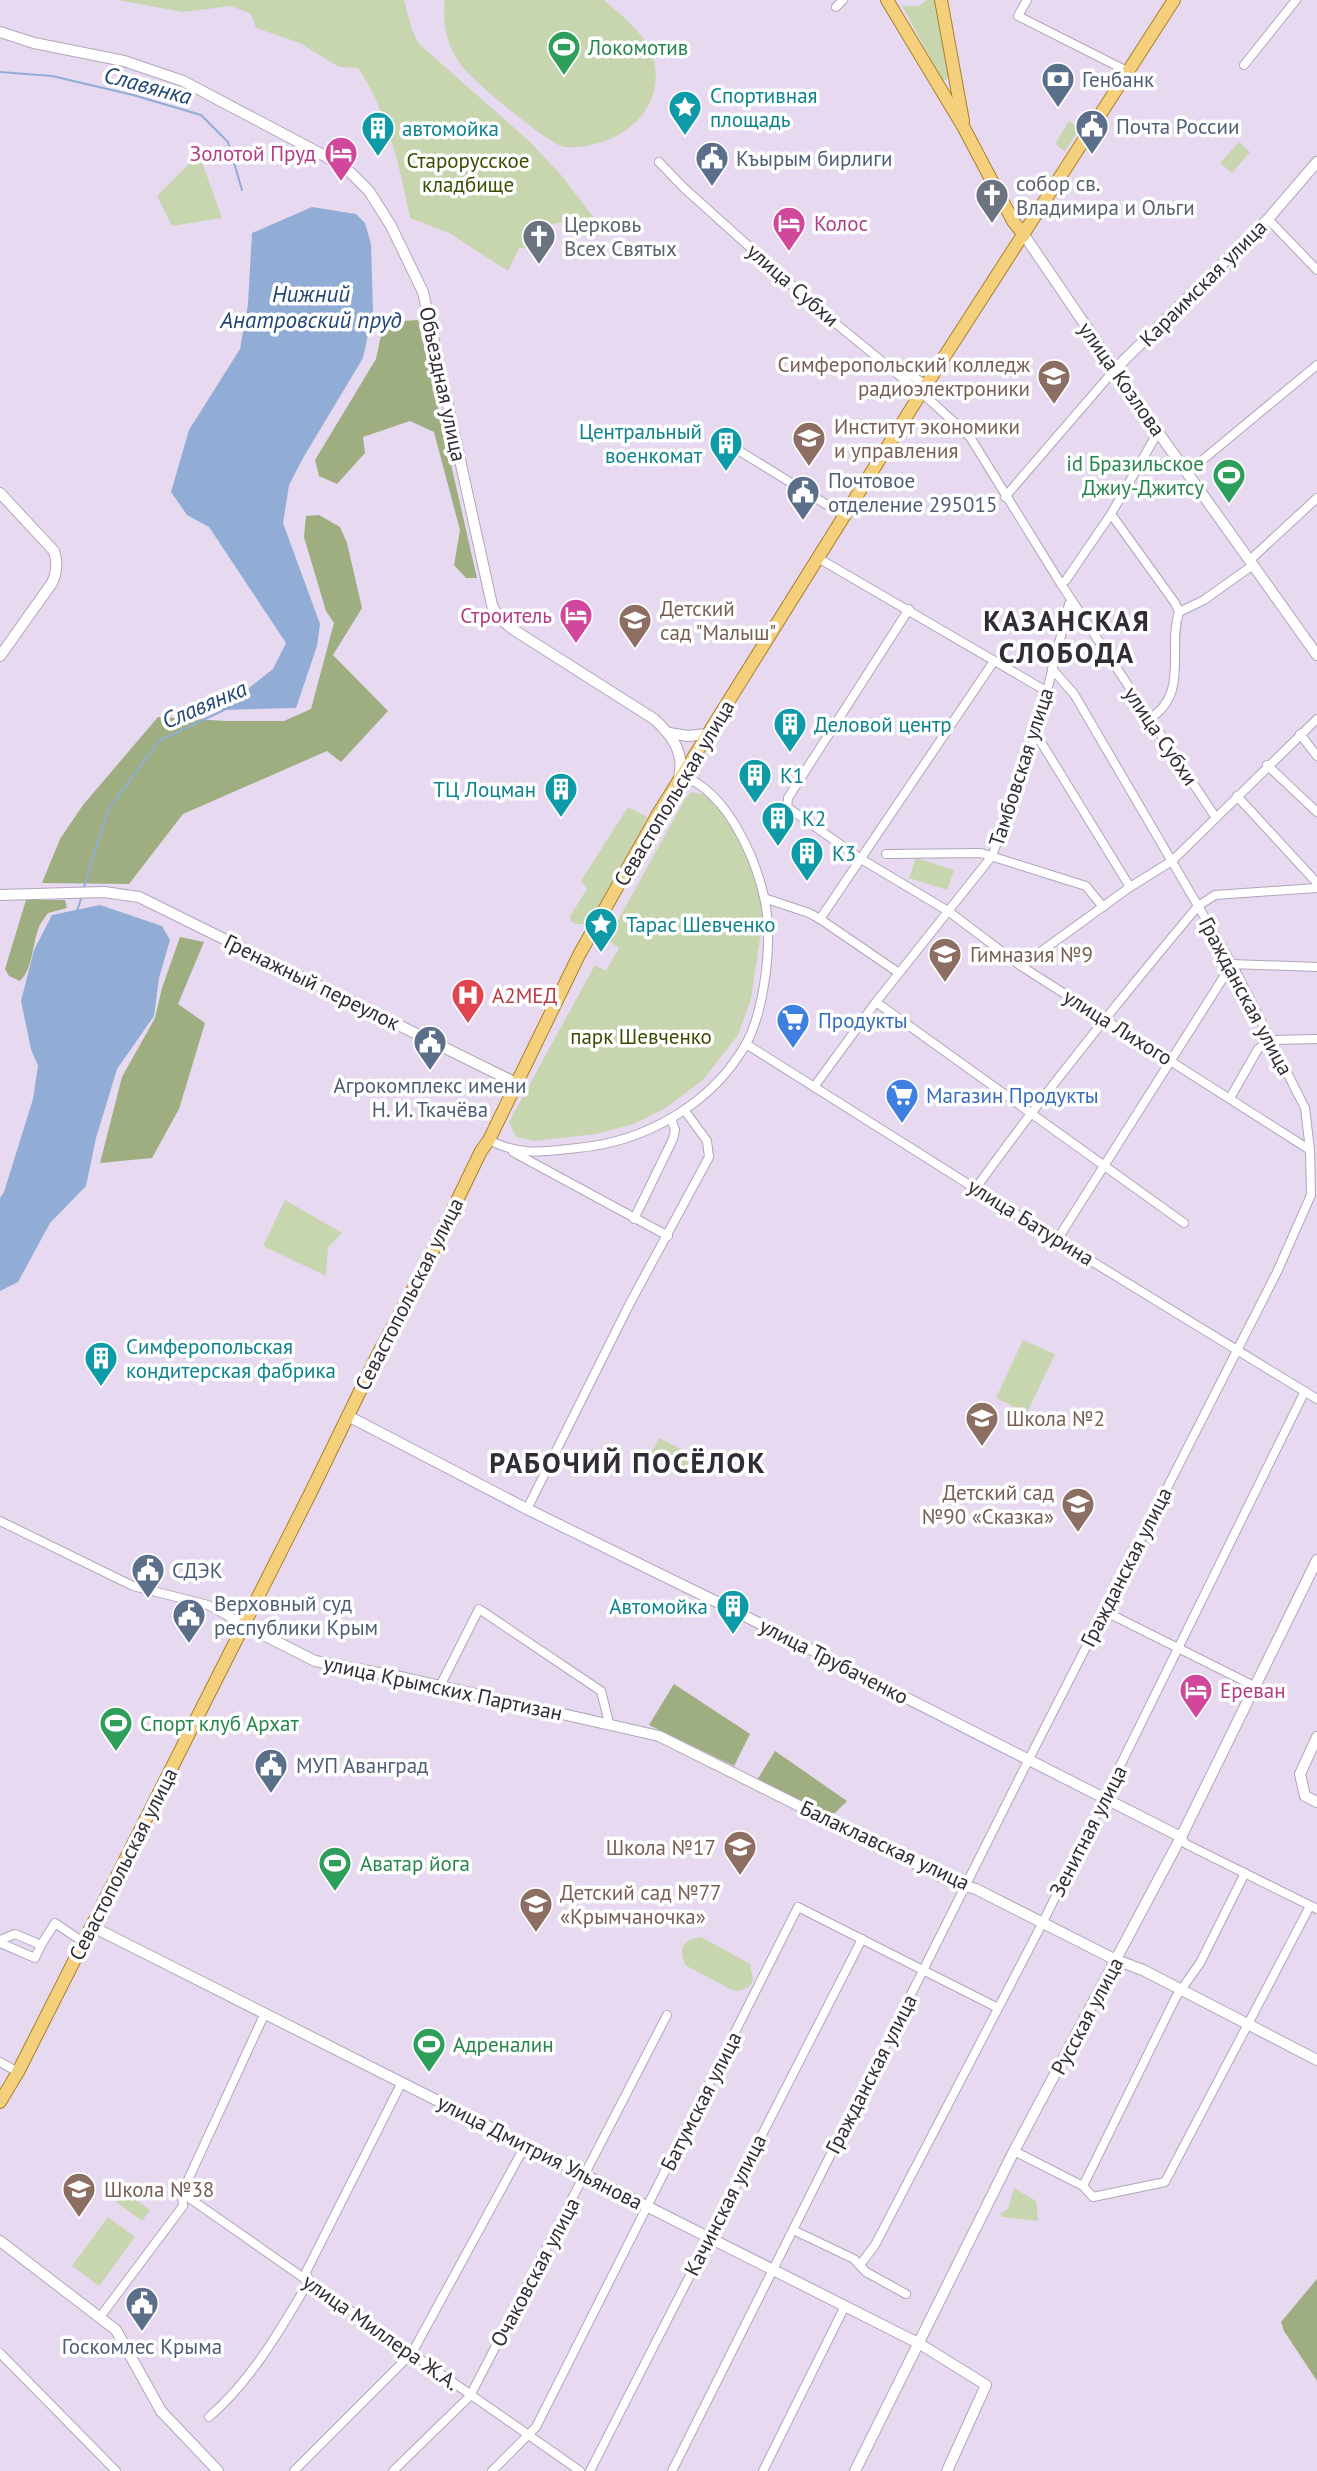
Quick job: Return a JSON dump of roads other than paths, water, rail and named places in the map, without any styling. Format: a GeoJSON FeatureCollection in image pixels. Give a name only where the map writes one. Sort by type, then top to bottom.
{"type":"FeatureCollection","features":[{"type":"Feature","properties":{"kind":"main road","name":"улица Козлова"},"geometry":{"type":"LineString","coordinates":[[887,0],[964,128],[1013,221],[1158,432],[1251,562],[1313,642],[1317,655]]}},
{"type":"Feature","properties":{"kind":"main road","name":"улица Козлова"},"geometry":{"type":"LineString","coordinates":[[941,0],[964,128]]}},
{"type":"Feature","properties":{"kind":"main road","name":"Севастопольская улица"},"geometry":{"type":"LineString","coordinates":[[0,2102],[18,2072],[422,1273],[587,940],[707,734],[845,516],[920,388],[1024,235],[1174,0]]}},
{"type":"Feature","properties":{"kind":"main road","name":"Объездная улица"},"geometry":{"type":"LineString","coordinates":[[0,32],[34,43],[124,61],[183,81],[325,156],[351,173],[369,191],[391,226],[423,292],[489,592],[498,617],[514,631],[654,719],[670,733]]}},
{"type":"Feature","properties":{"kind":"main road"},"geometry":{"type":"LineString","coordinates":[[939,89],[950,88],[957,80]]}},
{"type":"Feature","properties":{"kind":"main road","name":"Караимская улица"},"geometry":{"type":"LineString","coordinates":[[1116,368],[1268,219],[1317,162]]}},
{"type":"Feature","properties":{"kind":"main road"},"geometry":{"type":"LineString","coordinates":[[0,494],[54,551],[57,559],[56,575],[52,583],[0,656]]}},
{"type":"Feature","properties":{"kind":"main road"},"geometry":{"type":"LineString","coordinates":[[670,733],[688,736],[707,734]]}},
{"type":"Feature","properties":{"kind":"main road"},"geometry":{"type":"LineString","coordinates":[[670,733],[681,757],[677,785]]}},
{"type":"Feature","properties":{"kind":"main road","name":"Гренажный переулок"},"geometry":{"type":"LineString","coordinates":[[0,895],[104,892],[139,897],[516,1083]]}},
{"type":"Feature","properties":{"kind":"main road","name":"улица Трубаченко"},"geometry":{"type":"LineString","coordinates":[[348,1416],[527,1510],[712,1599],[1181,1837]]}},
{"type":"Feature","properties":{"kind":"main road","name":"Русская улица"},"geometry":{"type":"LineString","coordinates":[[855,2471],[1014,2151],[1181,1837],[1317,1560]]}},
{"type":"Feature","properties":{"kind":"main road","name":"улица Крымских Партизан"},"geometry":{"type":"LineString","coordinates":[[244,1625],[315,1661],[609,1723]]}},
{"type":"Feature","properties":{"kind":"main road","name":"Балаклавская улица"},"geometry":{"type":"LineString","coordinates":[[609,1723],[659,1736],[952,1882],[976,1889],[1116,1960],[1143,1970],[1317,2060]]}},
{"type":"Feature","properties":{"kind":"main road"},"geometry":{"type":"LineString","coordinates":[[1317,1737],[1300,1774],[1305,1796],[1317,1802]]}},
{"type":"Feature","properties":{"kind":"main road","name":"улица Дмитрия Ульянова"},"geometry":{"type":"LineString","coordinates":[[91,1926],[920,2344],[986,2385],[947,2471]]}},
{"type":"Feature","properties":{"kind":"main road"},"geometry":{"type":"LineString","coordinates":[[0,2241],[116,2330],[161,2411],[218,2471]]}},
{"type":"Feature","properties":{"kind":"street"},"geometry":{"type":"LineString","coordinates":[[836,7],[844,0]]}},
{"type":"Feature","properties":{"kind":"street"},"geometry":{"type":"LineString","coordinates":[[1027,0],[1018,16],[1127,71]]}},
{"type":"Feature","properties":{"kind":"street"},"geometry":{"type":"LineString","coordinates":[[1244,65],[1296,0]]}},
{"type":"Feature","properties":{"kind":"street","name":"улица Субхи"},"geometry":{"type":"LineString","coordinates":[[659,162],[803,296],[886,365]]}},
{"type":"Feature","properties":{"kind":"street"},"geometry":{"type":"LineString","coordinates":[[1268,219],[1317,270]]}},
{"type":"Feature","properties":{"kind":"street"},"geometry":{"type":"LineString","coordinates":[[886,365],[902,369],[920,388]]}},
{"type":"Feature","properties":{"kind":"street"},"geometry":{"type":"LineString","coordinates":[[886,365],[898,370],[920,388]]}},
{"type":"Feature","properties":{"kind":"street"},"geometry":{"type":"LineString","coordinates":[[1188,472],[1317,365]]}},
{"type":"Feature","properties":{"kind":"street","name":"Караимская улица"},"geometry":{"type":"LineString","coordinates":[[1006,497],[1116,368]]}},
{"type":"Feature","properties":{"kind":"street","name":"улица Субхи"},"geometry":{"type":"LineString","coordinates":[[920,388],[970,437],[1061,584],[1216,818]]}},
{"type":"Feature","properties":{"kind":"street"},"geometry":{"type":"LineString","coordinates":[[1061,584],[1111,514],[1158,432]]}},
{"type":"Feature","properties":{"kind":"street"},"geometry":{"type":"LineString","coordinates":[[741,452],[845,516]]}},
{"type":"Feature","properties":{"kind":"street"},"geometry":{"type":"LineString","coordinates":[[1179,612],[1204,600],[1251,562],[1317,498]]}},
{"type":"Feature","properties":{"kind":"street"},"geometry":{"type":"LineString","coordinates":[[1111,514],[1179,612],[1171,696],[1149,719]]}},
{"type":"Feature","properties":{"kind":"street"},"geometry":{"type":"LineString","coordinates":[[818,558],[1046,691]]}},
{"type":"Feature","properties":{"kind":"street","name":"Тамбовская улица"},"geometry":{"type":"LineString","coordinates":[[814,1087],[876,1002],[992,856],[1036,734],[1069,604],[1072,601]]}},
{"type":"Feature","properties":{"kind":"street","name":"улица Лихого"},"geometry":{"type":"LineString","coordinates":[[909,609],[786,804],[861,859],[948,911],[1021,966],[1310,1150]]}},
{"type":"Feature","properties":{"kind":"street"},"geometry":{"type":"LineString","coordinates":[[820,919],[994,661]]}},
{"type":"Feature","properties":{"kind":"street","name":"Гражданская улица"},"geometry":{"type":"LineString","coordinates":[[672,2471],[1277,1272],[1311,1195],[1306,1108],[1232,964],[1074,694],[1052,669]]}},
{"type":"Feature","properties":{"kind":"street"},"geometry":{"type":"LineString","coordinates":[[1021,966],[1130,887],[1172,861],[1267,765],[1317,719]]}},
{"type":"Feature","properties":{"kind":"street"},"geometry":{"type":"LineString","coordinates":[[1036,734],[1130,887]]}},
{"type":"Feature","properties":{"kind":"street"},"geometry":{"type":"LineString","coordinates":[[1300,734],[1317,756]]}},
{"type":"Feature","properties":{"kind":"street"},"geometry":{"type":"LineString","coordinates":[[1267,765],[1317,812]]}},
{"type":"Feature","properties":{"kind":"street"},"geometry":{"type":"LineString","coordinates":[[507,1149],[533,1152],[601,1145],[640,1133],[685,1111],[710,1090],[746,1044],[753,1028],[765,976],[768,941],[766,899],[743,839],[720,803],[694,781],[677,785]]}},
{"type":"Feature","properties":{"kind":"street"},"geometry":{"type":"LineString","coordinates":[[1237,796],[1317,886]]}},
{"type":"Feature","properties":{"kind":"street"},"geometry":{"type":"LineString","coordinates":[[886,854],[981,853],[1086,886],[1103,907]]}},
{"type":"Feature","properties":{"kind":"street"},"geometry":{"type":"LineString","coordinates":[[976,1188],[1029,1113],[1198,906],[1215,895],[1317,886]]}},
{"type":"Feature","properties":{"kind":"street"},"geometry":{"type":"LineString","coordinates":[[766,899],[820,919],[899,973]]}},
{"type":"Feature","properties":{"kind":"street"},"geometry":{"type":"LineString","coordinates":[[1057,1240],[1232,964],[1317,967]]}},
{"type":"Feature","properties":{"kind":"street"},"geometry":{"type":"LineString","coordinates":[[876,1002],[1184,1223]]}},
{"type":"Feature","properties":{"kind":"street"},"geometry":{"type":"LineString","coordinates":[[1230,1098],[1258,1049],[1271,1040],[1317,1039]]}},
{"type":"Feature","properties":{"kind":"street","name":"улица Батурина"},"geometry":{"type":"LineString","coordinates":[[746,1044],[1057,1240],[1317,1399]]}},
{"type":"Feature","properties":{"kind":"street"},"geometry":{"type":"LineString","coordinates":[[527,1510],[629,1305],[709,1157],[707,1141],[685,1111]]}},
{"type":"Feature","properties":{"kind":"street"},"geometry":{"type":"LineString","coordinates":[[634,1219],[673,1139],[675,1130],[671,1118]]}},
{"type":"Feature","properties":{"kind":"street"},"geometry":{"type":"LineString","coordinates":[[489,1140],[668,1236]]}},
{"type":"Feature","properties":{"kind":"street","name":"Зенитная улица"},"geometry":{"type":"LineString","coordinates":[[860,2265],[876,2245],[1042,1922],[1305,1391]]}},
{"type":"Feature","properties":{"kind":"street"},"geometry":{"type":"LineString","coordinates":[[0,1521],[133,1586],[208,1605],[244,1625]]}},
{"type":"Feature","properties":{"kind":"street"},"geometry":{"type":"LineString","coordinates":[[440,1686],[479,1609],[601,1691],[609,1723]]}},
{"type":"Feature","properties":{"kind":"street"},"geometry":{"type":"LineString","coordinates":[[1104,1611],[1254,1686]]}},
{"type":"Feature","properties":{"kind":"street","name":"улица Трубаченко"},"geometry":{"type":"LineString","coordinates":[[1181,1837],[1186,1844],[1314,1908]]}},
{"type":"Feature","properties":{"kind":"street"},"geometry":{"type":"LineString","coordinates":[[1083,2186],[1181,1990],[1200,1964],[1245,1873]]}},
{"type":"Feature","properties":{"kind":"street","name":"Батумская улица"},"geometry":{"type":"LineString","coordinates":[[492,2471],[536,2427],[797,1907],[862,1939]]}},
{"type":"Feature","properties":{"kind":"street"},"geometry":{"type":"LineString","coordinates":[[1014,2151],[1083,2186],[1093,2197],[1165,2182],[1247,2024],[1314,1908]]}},
{"type":"Feature","properties":{"kind":"street"},"geometry":{"type":"LineString","coordinates":[[0,1942],[34,1958],[55,1923],[83,1942]]}},
{"type":"Feature","properties":{"kind":"street"},"geometry":{"type":"LineString","coordinates":[[0,1942],[15,1934],[41,1945]]}},
{"type":"Feature","properties":{"kind":"street"},"geometry":{"type":"LineString","coordinates":[[862,1939],[998,2008]]}},
{"type":"Feature","properties":{"kind":"street","name":"Качинская улица"},"geometry":{"type":"LineString","coordinates":[[590,2471],[862,1939]]}},
{"type":"Feature","properties":{"kind":"street"},"geometry":{"type":"LineString","coordinates":[[100,2317],[183,2206],[182,2193],[265,2013]]}},
{"type":"Feature","properties":{"kind":"street","name":"Очаковская улица"},"geometry":{"type":"LineString","coordinates":[[393,2471],[470,2396],[667,2015]]}},
{"type":"Feature","properties":{"kind":"street"},"geometry":{"type":"LineString","coordinates":[[0,2062],[18,2072]]}},
{"type":"Feature","properties":{"kind":"street"},"geometry":{"type":"LineString","coordinates":[[209,2417],[229,2400],[284,2324],[309,2281],[306,2272],[402,2082]]}},
{"type":"Feature","properties":{"kind":"street"},"geometry":{"type":"LineString","coordinates":[[293,2471],[412,2354],[526,2144]]}},
{"type":"Feature","properties":{"kind":"street","name":"улица Миллера Ж.А."},"geometry":{"type":"LineString","coordinates":[[182,2193],[580,2471]]}},
{"type":"Feature","properties":{"kind":"street"},"geometry":{"type":"LineString","coordinates":[[793,2230],[855,2259],[866,2272],[906,2294]]}},
{"type":"Feature","properties":{"kind":"street"},"geometry":{"type":"LineString","coordinates":[[763,2471],[844,2308]]}},
{"type":"Feature","properties":{"kind":"street"},"geometry":{"type":"LineString","coordinates":[[0,2353],[116,2471]]}},
{"type":"Feature","properties":{"kind":"water","name":"Нижний Анатровский пруд"},"geometry":{"type":"Polygon","coordinates":[[[312,207],[356,214],[365,223],[371,244],[373,312],[363,358],[289,485],[283,523],[320,624],[317,646],[296,708],[221,710],[273,669],[286,643],[209,527],[187,515],[171,492],[189,430],[240,349],[248,304],[252,233],[312,207]]]}},
{"type":"Feature","properties":{"kind":"water"},"geometry":{"type":"Polygon","coordinates":[[[100,905],[162,926],[170,940],[159,978],[154,1016],[117,1069],[96,1138],[86,1186],[50,1223],[18,1282],[0,1291],[0,1198],[33,1099],[38,1066],[31,1049],[21,1001],[34,950],[52,915],[100,905]]]}},
{"type":"Feature","properties":{"kind":"waterway","name":"Славянка"},"geometry":{"type":"LineString","coordinates":[[0,72],[52,76],[133,95],[201,115],[228,142],[242,190]]}},
{"type":"Feature","properties":{"kind":"waterway","name":"Славянка"},"geometry":{"type":"LineString","coordinates":[[84,887],[108,810],[159,741],[224,710]]}},
{"type":"Feature","properties":{"kind":"waterway","name":"Славянка"},"geometry":{"type":"LineString","coordinates":[[77,911],[82,896]]}},
{"type":"Feature","properties":{"kind":"place","name":"Локомотив"},"geometry":{"type":"Point","coordinates":[564,77]}},
{"type":"Feature","properties":{"kind":"place","name":"Генбанк"},"geometry":{"type":"Point","coordinates":[1058,109]}},
{"type":"Feature","properties":{"kind":"place","name":"Спортивная площадь"},"geometry":{"type":"Point","coordinates":[685,137]}},
{"type":"Feature","properties":{"kind":"place","name":"Почта России"},"geometry":{"type":"Point","coordinates":[1092,156]}},
{"type":"Feature","properties":{"kind":"place","name":"автомойка"},"geometry":{"type":"Point","coordinates":[378,158]}},
{"type":"Feature","properties":{"kind":"place","name":"Золотой Пруд"},"geometry":{"type":"Point","coordinates":[341,183]}},
{"type":"Feature","properties":{"kind":"place","name":"Къырым бирлиги"},"geometry":{"type":"Point","coordinates":[712,188]}},
{"type":"Feature","properties":{"kind":"place","name":"собор св. Владимира и Ольги"},"geometry":{"type":"Point","coordinates":[992,225]}},
{"type":"Feature","properties":{"kind":"place","name":"Колос"},"geometry":{"type":"Point","coordinates":[789,253]}},
{"type":"Feature","properties":{"kind":"place","name":"Церковь Всех Святых"},"geometry":{"type":"Point","coordinates":[539,266]}},
{"type":"Feature","properties":{"kind":"place","name":"Симферопольский колледж радиоэлектроники"},"geometry":{"type":"Point","coordinates":[1054,406]}},
{"type":"Feature","properties":{"kind":"place","name":"Институт экономики и управления"},"geometry":{"type":"Point","coordinates":[809,468]}},
{"type":"Feature","properties":{"kind":"place","name":"Центральный военкомат"},"geometry":{"type":"Point","coordinates":[726,473]}},
{"type":"Feature","properties":{"kind":"place","name":"id Бразильское Джиу-Джитсу"},"geometry":{"type":"Point","coordinates":[1229,505]}},
{"type":"Feature","properties":{"kind":"place","name":"Почтовое отделение 295015"},"geometry":{"type":"Point","coordinates":[803,522]}},
{"type":"Feature","properties":{"kind":"place","name":"Строитель"},"geometry":{"type":"Point","coordinates":[576,645]}},
{"type":"Feature","properties":{"kind":"place","name":"Детский сад \"Малыш\""},"geometry":{"type":"Point","coordinates":[635,650]}},
{"type":"Feature","properties":{"kind":"place","name":"Деловой центр"},"geometry":{"type":"Point","coordinates":[790,754]}},
{"type":"Feature","properties":{"kind":"place","name":"К1"},"geometry":{"type":"Point","coordinates":[755,805]}},
{"type":"Feature","properties":{"kind":"place","name":"ТЦ Лоцман"},"geometry":{"type":"Point","coordinates":[561,819]}},
{"type":"Feature","properties":{"kind":"place","name":"К2"},"geometry":{"type":"Point","coordinates":[778,848]}},
{"type":"Feature","properties":{"kind":"place","name":"К3"},"geometry":{"type":"Point","coordinates":[807,883]}},
{"type":"Feature","properties":{"kind":"place","name":"Тарас Шевченко"},"geometry":{"type":"Point","coordinates":[601,954]}},
{"type":"Feature","properties":{"kind":"place","name":"Гимназия №9"},"geometry":{"type":"Point","coordinates":[945,984]}},
{"type":"Feature","properties":{"kind":"place","name":"А2МЕД"},"geometry":{"type":"Point","coordinates":[468,1025]}},
{"type":"Feature","properties":{"kind":"place","name":"Продукты"},"geometry":{"type":"Point","coordinates":[793,1050]}},
{"type":"Feature","properties":{"kind":"place","name":"Агрокомплекс имени Н. И. Ткачёва"},"geometry":{"type":"Point","coordinates":[430,1072]}},
{"type":"Feature","properties":{"kind":"place","name":"Магазин Продукты"},"geometry":{"type":"Point","coordinates":[902,1125]}},
{"type":"Feature","properties":{"kind":"place","name":"Симферопольская кондитерская фабрика"},"geometry":{"type":"Point","coordinates":[101,1388]}},
{"type":"Feature","properties":{"kind":"place","name":"Школа №2"},"geometry":{"type":"Point","coordinates":[982,1448]}},
{"type":"Feature","properties":{"kind":"place","name":"Детский сад №90 «Сказка»"},"geometry":{"type":"Point","coordinates":[1078,1534]}},
{"type":"Feature","properties":{"kind":"place","name":"СДЭК"},"geometry":{"type":"Point","coordinates":[148,1600]}},
{"type":"Feature","properties":{"kind":"place","name":"Автомойка"},"geometry":{"type":"Point","coordinates":[733,1636]}},
{"type":"Feature","properties":{"kind":"place","name":"Верховный суд республики Крым"},"geometry":{"type":"Point","coordinates":[189,1645]}},
{"type":"Feature","properties":{"kind":"place","name":"Ереван"},"geometry":{"type":"Point","coordinates":[1196,1720]}},
{"type":"Feature","properties":{"kind":"place","name":"Спорт клуб Архат"},"geometry":{"type":"Point","coordinates":[116,1753]}},
{"type":"Feature","properties":{"kind":"place","name":"МУП Аванград"},"geometry":{"type":"Point","coordinates":[271,1795]}},
{"type":"Feature","properties":{"kind":"place","name":"Школа №17"},"geometry":{"type":"Point","coordinates":[740,1877]}},
{"type":"Feature","properties":{"kind":"place","name":"Аватар йога"},"geometry":{"type":"Point","coordinates":[335,1893]}},
{"type":"Feature","properties":{"kind":"place","name":"Детский сад №77 «Крымчаночка»"},"geometry":{"type":"Point","coordinates":[536,1934]}},
{"type":"Feature","properties":{"kind":"place","name":"Адреналин"},"geometry":{"type":"Point","coordinates":[429,2074]}},
{"type":"Feature","properties":{"kind":"place","name":"Школа №38"},"geometry":{"type":"Point","coordinates":[79,2219]}},
{"type":"Feature","properties":{"kind":"place","name":"Госкомлес Крыма"},"geometry":{"type":"Point","coordinates":[142,2333]}},
{"type":"Feature","properties":{"kind":"district","name":"КАЗАНСКАЯ СЛОБОДА"},"geometry":{"type":"Point","coordinates":[1067,636]}},
{"type":"Feature","properties":{"kind":"district","name":"РАБОЧИЙ ПОСЁЛОК"},"geometry":{"type":"Point","coordinates":[628,1462]}},
{"type":"Feature","properties":{"kind":"park label","name":"Старорусское кладбище"},"geometry":{"type":"Point","coordinates":[468,172]}},
{"type":"Feature","properties":{"kind":"park label","name":"парк Шевченко"},"geometry":{"type":"Point","coordinates":[641,1036]}}]}
